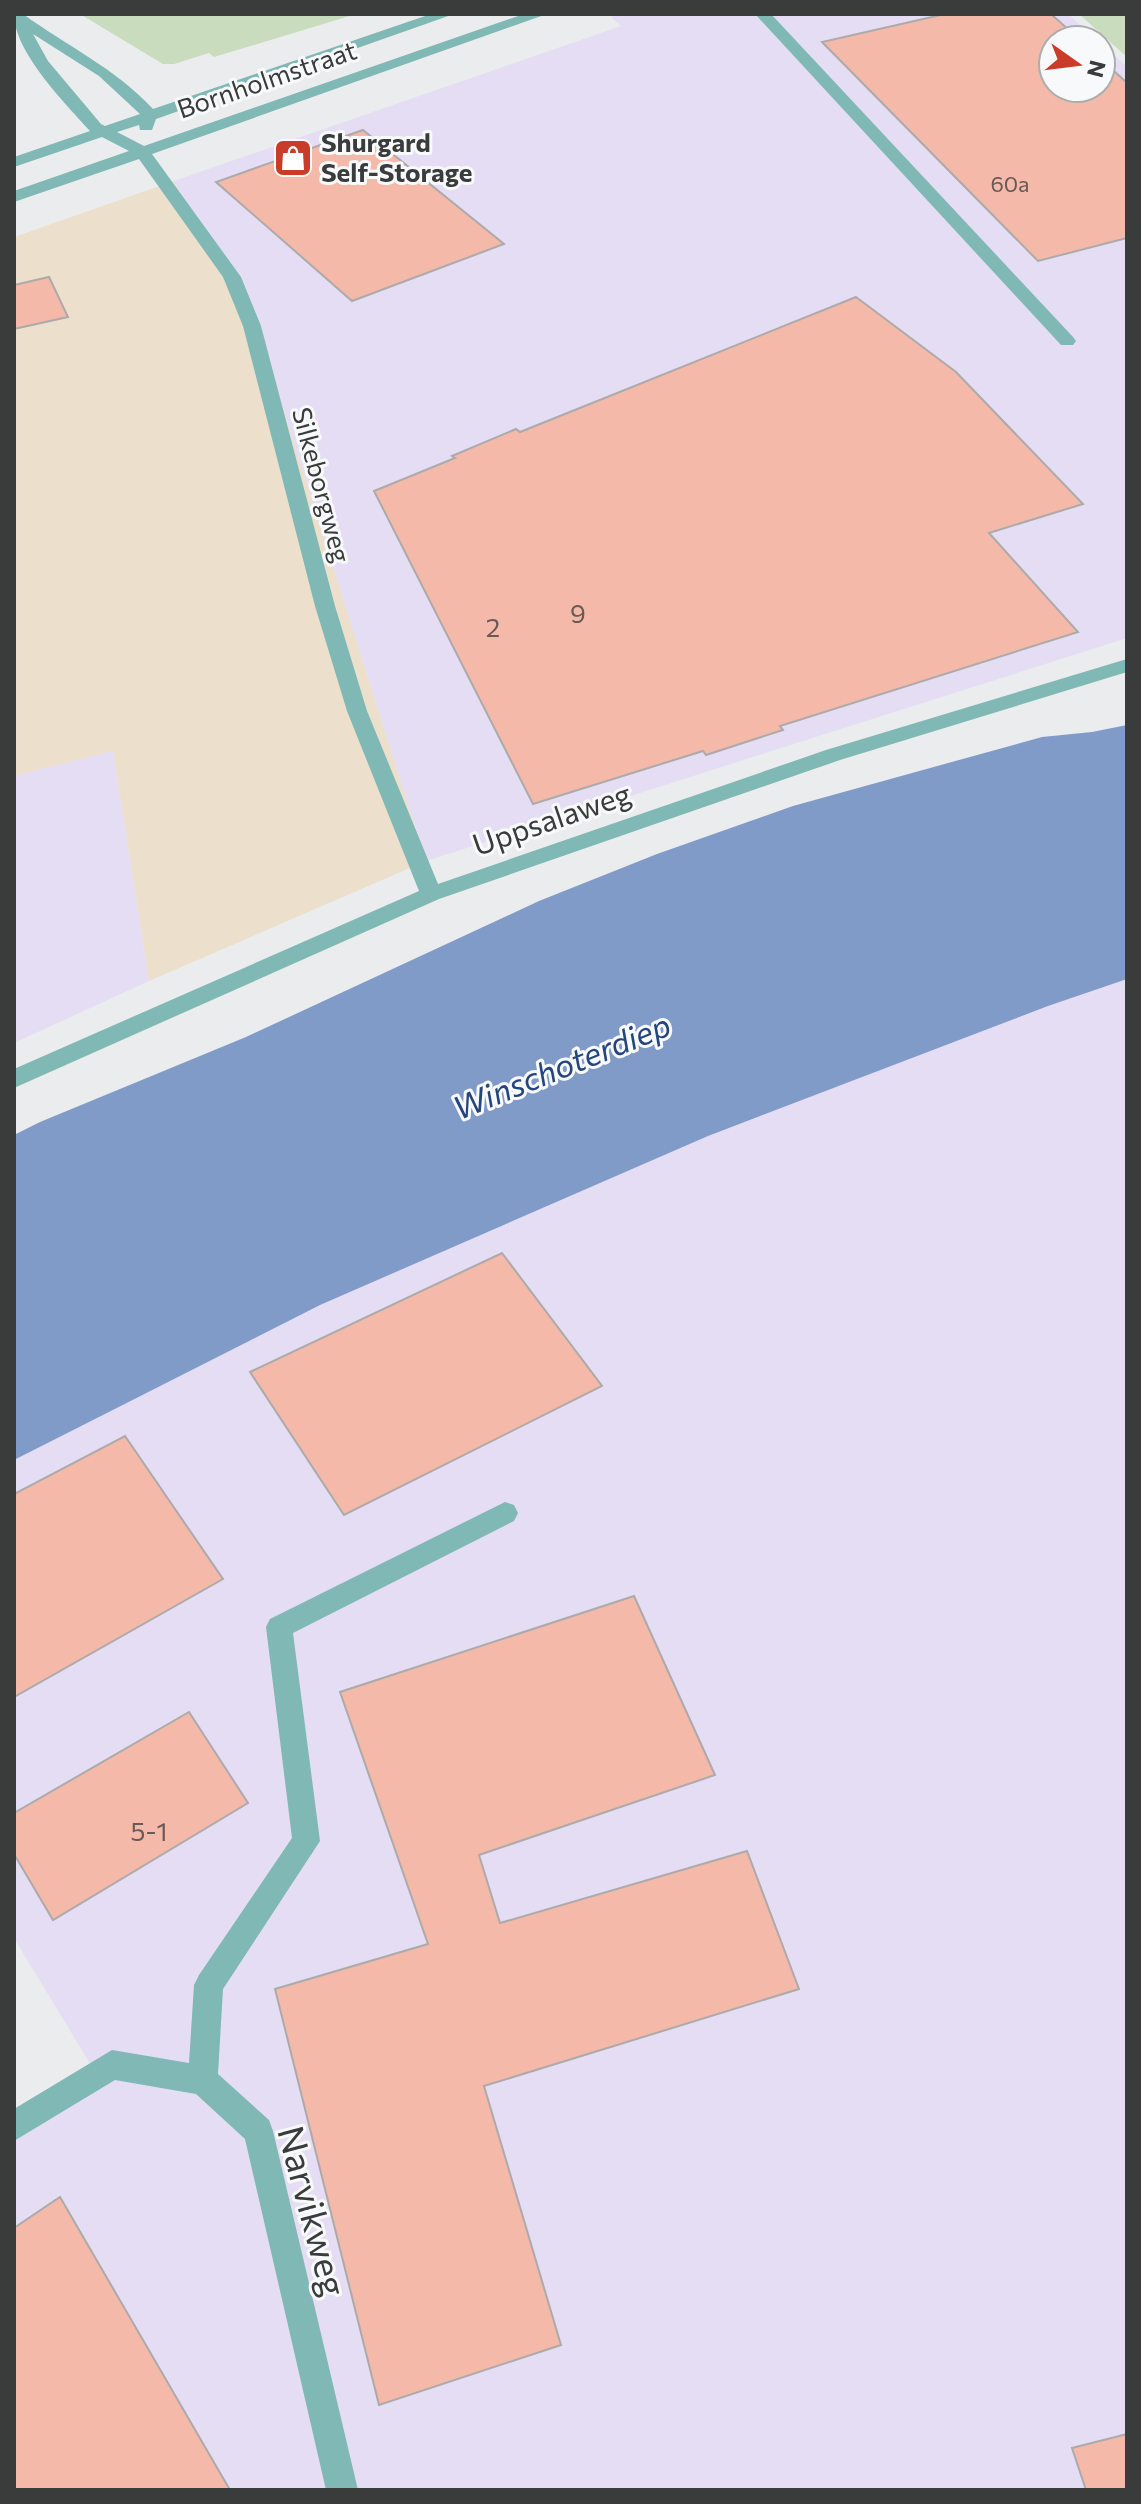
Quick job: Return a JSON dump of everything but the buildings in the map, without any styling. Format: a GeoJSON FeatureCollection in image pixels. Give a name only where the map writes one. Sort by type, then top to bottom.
{"type":"FeatureCollection","features":[{"type":"Feature","properties":{"kind":"street","name":"Bornholmstraat"},"geometry":{"type":"LineString","coordinates":[[14,162],[446,14]]}},
{"type":"Feature","properties":{"kind":"street","name":"Bornholmstraat"},"geometry":{"type":"LineString","coordinates":[[14,197],[539,14]]}},
{"type":"Feature","properties":{"kind":"street"},"geometry":{"type":"LineString","coordinates":[[763,14],[1067,341]]}},
{"type":"Feature","properties":{"kind":"street"},"geometry":{"type":"LineString","coordinates":[[15,16],[100,70],[133,95],[149,114],[141,151]]}},
{"type":"Feature","properties":{"kind":"street"},"geometry":{"type":"LineString","coordinates":[[15,16],[41,63],[101,132]]}},
{"type":"Feature","properties":{"kind":"street","name":"Silkeborgweg"},"geometry":{"type":"LineString","coordinates":[[101,132],[141,151],[232,277],[252,326],[325,606],[357,711],[431,894]]}},
{"type":"Feature","properties":{"kind":"street","name":"Uppsalaweg"},"geometry":{"type":"LineString","coordinates":[[14,1079],[431,894],[833,755],[1127,665]]}},
{"type":"Feature","properties":{"kind":"street"},"geometry":{"type":"LineString","coordinates":[[14,2126],[112,2065],[203,2080],[209,1985],[306,1841],[279,1627],[505,1513]]}},
{"type":"Feature","properties":{"kind":"street","name":"Narvikweg"},"geometry":{"type":"LineString","coordinates":[[203,2080],[258,2131],[342,2490]]}},
{"type":"Feature","properties":{"kind":"shaded area"},"geometry":{"type":"Polygon","coordinates":[[[620,14],[1068,14],[1079,24],[1037,24],[1037,104],[1117,104],[1117,58],[1127,67],[1127,638],[426,861],[261,338],[174,181],[621,26],[611,17],[620,14]]]}},
{"type":"Feature","properties":{"kind":"shaded area"},"geometry":{"type":"Polygon","coordinates":[[[174,181],[261,338],[426,861],[149,981],[113,751],[14,776],[14,237],[174,181]]]}},
{"type":"Feature","properties":{"kind":"shaded area"},"geometry":{"type":"Polygon","coordinates":[[[113,751],[149,981],[14,1043],[14,776],[113,751]]]}},
{"type":"Feature","properties":{"kind":"shaded area"},"geometry":{"type":"Polygon","coordinates":[[[1127,965],[1127,2490],[14,2490],[14,2133],[100,2080],[14,1938],[14,1454],[164,1373],[581,1182],[1127,965]]]}},
{"type":"Feature","properties":{"kind":"green space"},"geometry":{"type":"Polygon","coordinates":[[[80,14],[356,14],[214,57],[209,53],[174,64],[163,64],[80,14]]]}},
{"type":"Feature","properties":{"kind":"green space"},"geometry":{"type":"Polygon","coordinates":[[[1079,14],[1127,14],[1127,57],[1117,48],[1117,24],[1090,24],[1079,14]]]}},
{"type":"Feature","properties":{"kind":"water","name":"Winschoterdiep"},"geometry":{"type":"Polygon","coordinates":[[[1127,725],[1127,979],[1048,1006],[708,1136],[320,1305],[14,1460],[14,1135],[246,1037],[539,901],[657,854],[793,806],[1042,737],[1127,725]]]}},
{"type":"Feature","properties":{"kind":"place","name":"Shurgard Self-Storage"},"geometry":{"type":"Point","coordinates":[293,158]}}]}
